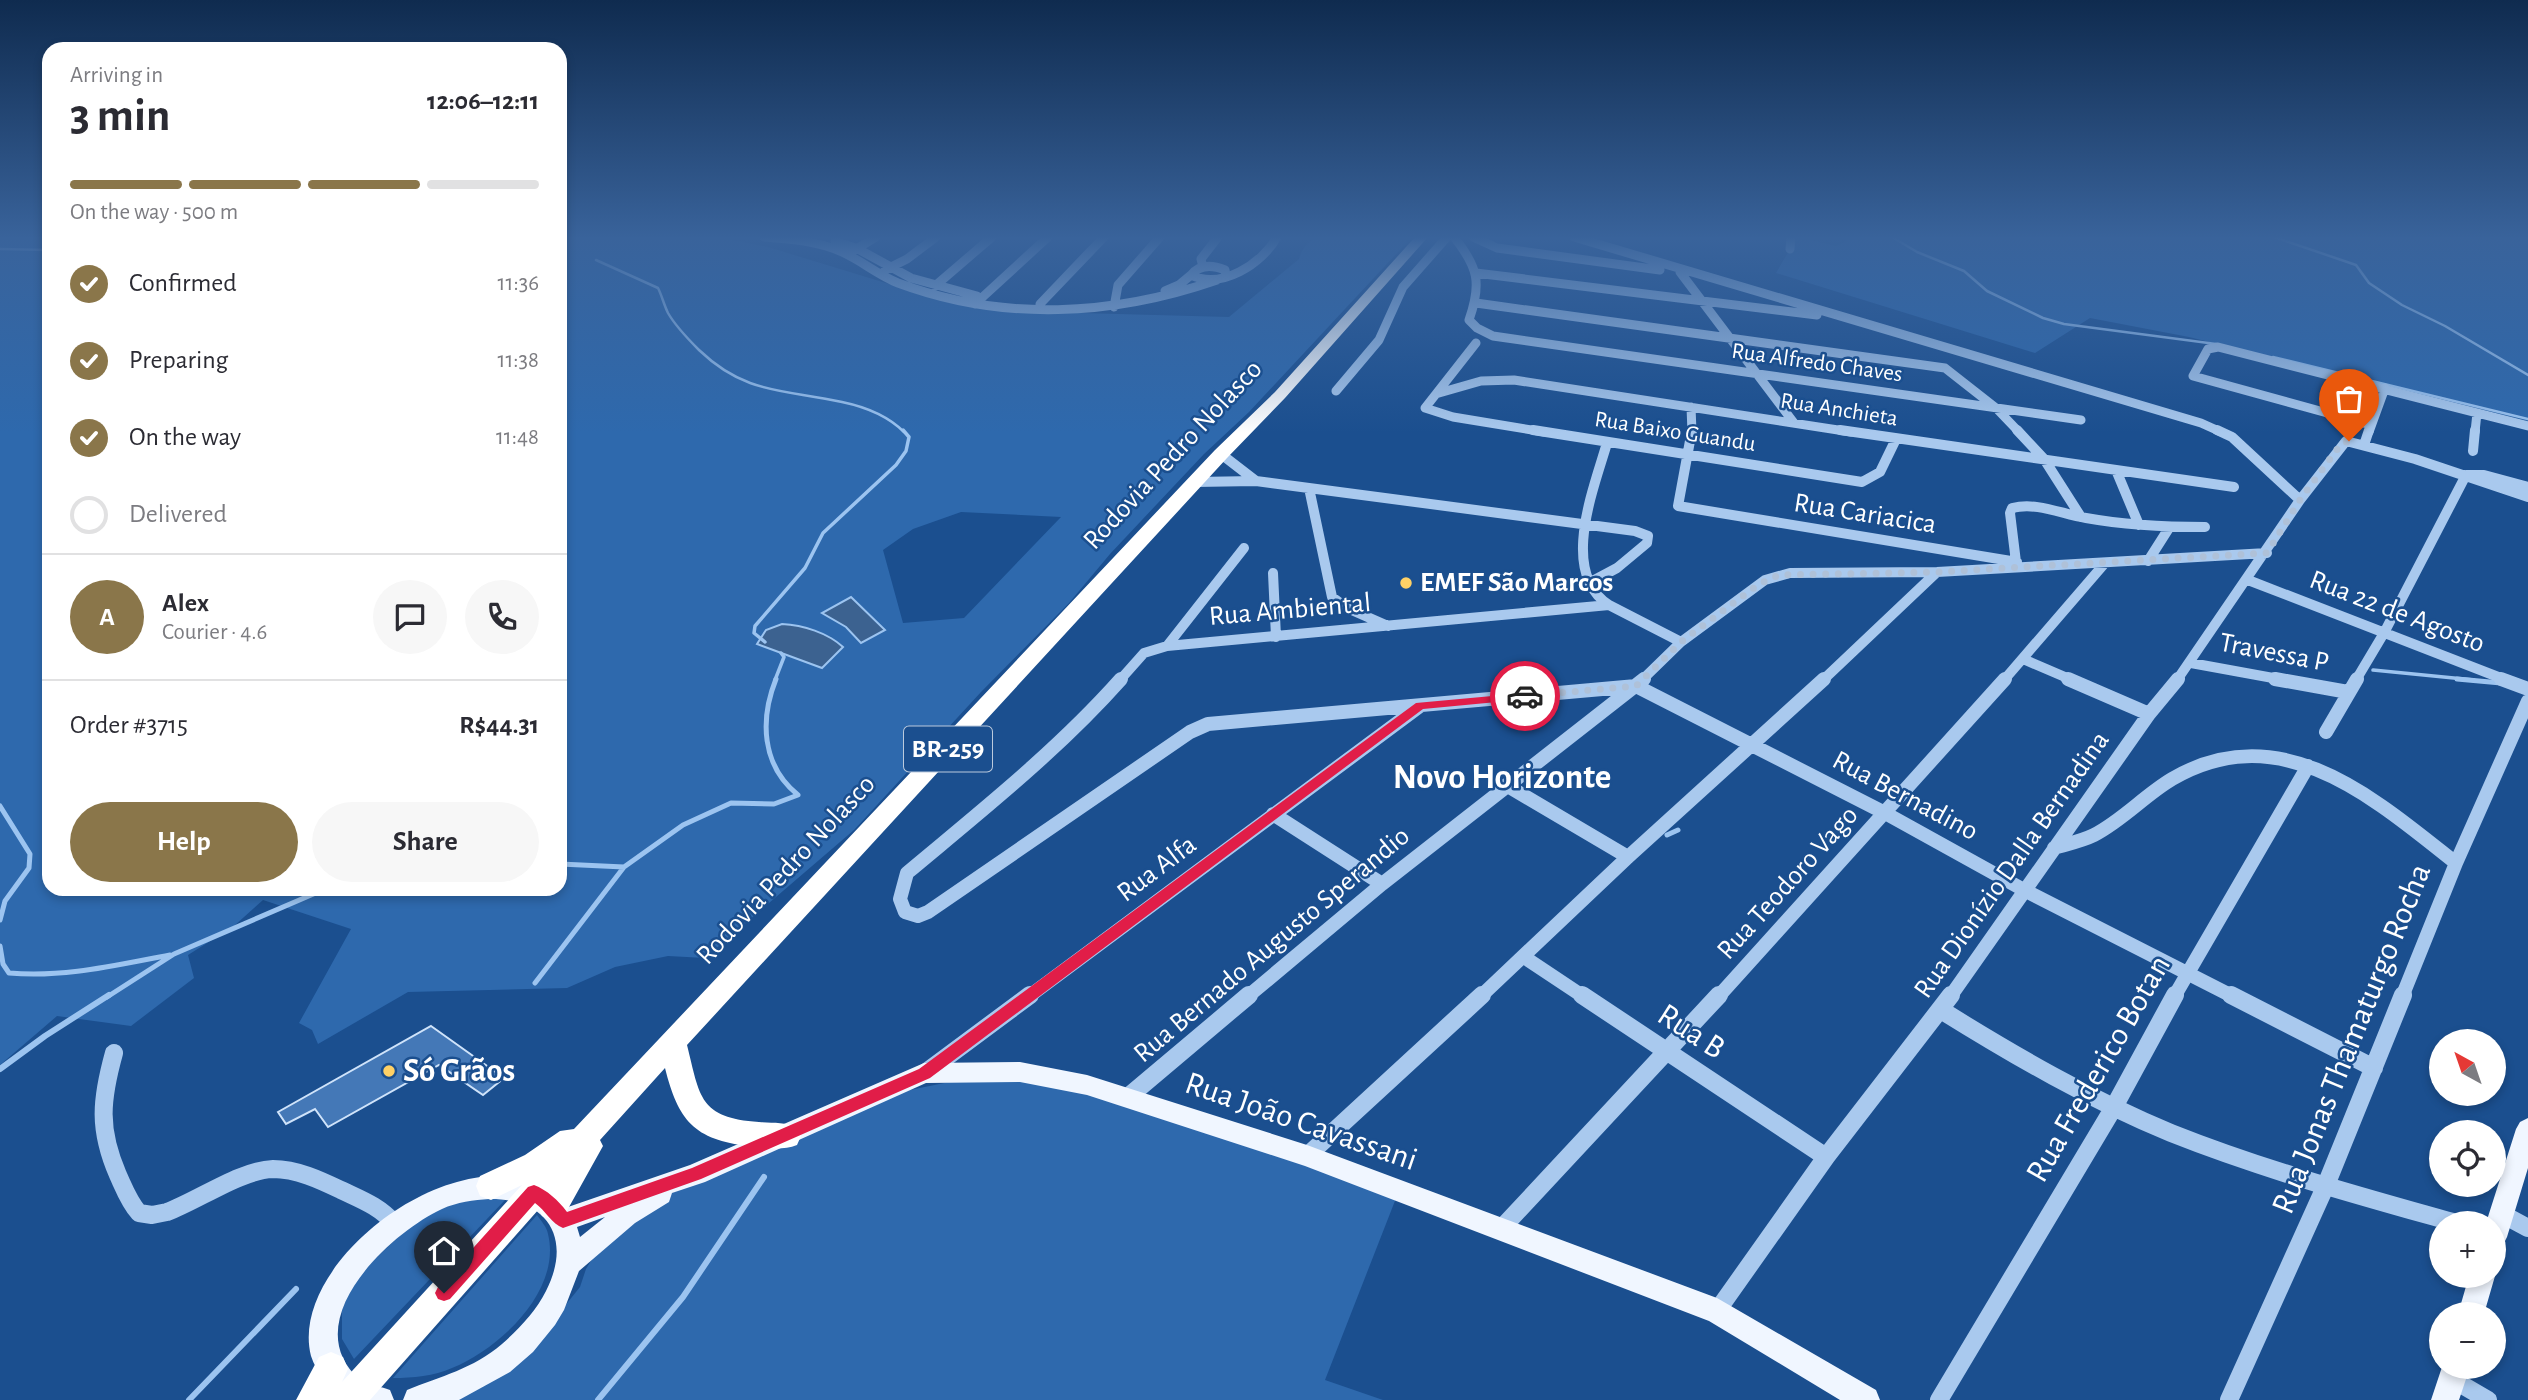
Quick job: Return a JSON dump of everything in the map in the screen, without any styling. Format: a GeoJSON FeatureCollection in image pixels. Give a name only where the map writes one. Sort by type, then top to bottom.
{"type":"FeatureCollection","features":[{"type":"Feature","properties":{"kind":"highway","name":"Rodovia Pedro Nolasco"},"geometry":{"type":"LineString","coordinates":[[608,1111],[1221,454],[1280,395],[1363,302]]}},
{"type":"Feature","properties":{"kind":"highway"},"geometry":{"type":"LineString","coordinates":[[673,1042],[686,1099],[706,1122],[733,1133],[787,1136]]}},
{"type":"Feature","properties":{"kind":"highway"},"geometry":{"type":"LineString","coordinates":[[491,1186],[535,1164],[608,1111]]}},
{"type":"Feature","properties":{"kind":"highway"},"geometry":{"type":"LineString","coordinates":[[360,1398],[550,1206],[608,1111]]}},
{"type":"Feature","properties":{"kind":"highway"},"geometry":{"type":"LineString","coordinates":[[313,1400],[331,1369]]}},
{"type":"Feature","properties":{"kind":"main road","name":"Rua João Cavassani"},"geometry":{"type":"LineString","coordinates":[[696,1174],[787,1136],[924,1073],[1020,1072],[1087,1084],[1307,1156],[1717,1311],[1866,1400]]}},
{"type":"Feature","properties":{"kind":"main road"},"geometry":{"type":"LineString","coordinates":[[2502,1211],[2527,1134]]}},
{"type":"Feature","properties":{"kind":"main road"},"geometry":{"type":"LineString","coordinates":[[360,1398],[331,1369],[324,1346],[326,1320],[335,1292],[353,1264],[376,1239],[395,1224],[432,1201],[461,1191],[491,1186],[550,1206],[696,1174]]}},
{"type":"Feature","properties":{"kind":"main road"},"geometry":{"type":"LineString","coordinates":[[568,1264],[626,1215],[696,1174]]}},
{"type":"Feature","properties":{"kind":"main road"},"geometry":{"type":"LineString","coordinates":[[417,1400],[448,1392],[481,1376],[510,1355],[535,1330],[554,1303],[568,1264],[569,1240],[550,1206]]}},
{"type":"Feature","properties":{"kind":"street"},"geometry":{"type":"LineString","coordinates":[[987,302],[1036,310],[1129,302]]}},
{"type":"Feature","properties":{"kind":"street"},"geometry":{"type":"LineString","coordinates":[[1006,302],[1120,302]]}},
{"type":"Feature","properties":{"kind":"street"},"geometry":{"type":"LineString","coordinates":[[1336,391],[1379,340],[1396,302]]}},
{"type":"Feature","properties":{"kind":"street"},"geometry":{"type":"LineString","coordinates":[[1700,302],[1794,423]]}},
{"type":"Feature","properties":{"kind":"street"},"geometry":{"type":"LineString","coordinates":[[1703,302],[1802,314],[1828,313]]}},
{"type":"Feature","properties":{"kind":"street"},"geometry":{"type":"LineString","coordinates":[[1792,302],[2185,418],[2232,437],[2300,500]]}},
{"type":"Feature","properties":{"kind":"street"},"geometry":{"type":"LineString","coordinates":[[1476,303],[1950,369],[1996,408],[2044,460],[2081,517]]}},
{"type":"Feature","properties":{"kind":"street","name":"Rua Alfredo Chaves"},"geometry":{"type":"LineString","coordinates":[[1476,303],[1469,320],[1482,332],[1507,339],[2081,419]]}},
{"type":"Feature","properties":{"kind":"street"},"geometry":{"type":"LineString","coordinates":[[1425,408],[1476,344]]}},
{"type":"Feature","properties":{"kind":"street"},"geometry":{"type":"LineString","coordinates":[[2371,425],[2193,376],[2208,349],[2212,347],[2385,388],[2528,426]]}},
{"type":"Feature","properties":{"kind":"street","name":"Rua Anchieta"},"geometry":{"type":"LineString","coordinates":[[1439,393],[1481,381],[1514,380],[1896,439],[2234,487]]}},
{"type":"Feature","properties":{"kind":"street"},"geometry":{"type":"LineString","coordinates":[[2385,388],[2364,445],[2466,475],[2482,483],[2528,497]]}},
{"type":"Feature","properties":{"kind":"street"},"geometry":{"type":"LineString","coordinates":[[1688,456],[1693,424],[1691,407]]}},
{"type":"Feature","properties":{"kind":"street","name":"Rua Baixo Guandu"},"geometry":{"type":"LineString","coordinates":[[1425,408],[1453,417],[1606,443],[1862,482],[1873,480],[1880,474],[1896,439]]}},
{"type":"Feature","properties":{"kind":"street"},"geometry":{"type":"LineString","coordinates":[[2473,451],[2477,413]]}},
{"type":"Feature","properties":{"kind":"street"},"geometry":{"type":"LineString","coordinates":[[2213,436],[2232,437]]}},
{"type":"Feature","properties":{"kind":"street","name":"Rua Dionízio Dalla Bernadina"},"geometry":{"type":"LineString","coordinates":[[1717,1311],[1826,1157],[1941,1010],[2149,714],[2191,663],[2300,500],[2341,444],[2346,441],[2364,445]]}},
{"type":"Feature","properties":{"kind":"street"},"geometry":{"type":"LineString","coordinates":[[1606,443],[1583,524],[1587,584],[1598,598],[1609,605],[1681,642]]}},
{"type":"Feature","properties":{"kind":"street"},"geometry":{"type":"LineString","coordinates":[[1221,454],[1256,481]]}},
{"type":"Feature","properties":{"kind":"street","name":"Rua Cariacica"},"geometry":{"type":"LineString","coordinates":[[1688,456],[1678,506],[2045,566]]}},
{"type":"Feature","properties":{"kind":"street"},"geometry":{"type":"LineString","coordinates":[[2116,470],[2139,525]]}},
{"type":"Feature","properties":{"kind":"street"},"geometry":{"type":"LineString","coordinates":[[2466,475],[2484,475],[2528,487]]}},
{"type":"Feature","properties":{"kind":"street"},"geometry":{"type":"LineString","coordinates":[[2326,732],[2384,633],[2466,475]]}},
{"type":"Feature","properties":{"kind":"street"},"geometry":{"type":"LineString","coordinates":[[1195,482],[1256,481],[1635,531],[1648,536],[1649,540],[1637,554],[1587,584]]}},
{"type":"Feature","properties":{"kind":"street"},"geometry":{"type":"LineString","coordinates":[[1309,488],[1332,597],[1347,608],[1388,626]]}},
{"type":"Feature","properties":{"kind":"street"},"geometry":{"type":"LineString","coordinates":[[2016,562],[2010,513],[2012,508],[2017,506],[2032,506],[2081,517],[2139,525],[2169,528],[2206,527]]}},
{"type":"Feature","properties":{"kind":"street"},"geometry":{"type":"LineString","coordinates":[[2148,561],[2169,528]]}},
{"type":"Feature","properties":{"kind":"street"},"geometry":{"type":"LineString","coordinates":[[1167,646],[1244,548]]}},
{"type":"Feature","properties":{"kind":"street"},"geometry":{"type":"LineString","coordinates":[[1307,1156],[1524,957],[1628,857],[1753,746],[1937,572],[2267,553]]}},
{"type":"Feature","properties":{"kind":"street","name":"Rua Teodoro Vago"},"geometry":{"type":"LineString","coordinates":[[1500,1230],[1885,813],[2105,563]]}},
{"type":"Feature","properties":{"kind":"street","name":"Rua Bernado Augusto Sperandio"},"geometry":{"type":"LineString","coordinates":[[1128,1097],[1382,884],[1636,686],[1681,642],[1759,584],[1779,575],[1937,572]]}},
{"type":"Feature","properties":{"kind":"street"},"geometry":{"type":"LineString","coordinates":[[1273,573],[1276,638]]}},
{"type":"Feature","properties":{"kind":"street","name":"Rua 22 de Agosto"},"geometry":{"type":"LineString","coordinates":[[2248,580],[2528,689]]}},
{"type":"Feature","properties":{"kind":"street","name":"Rua Ambiental"},"geometry":{"type":"LineString","coordinates":[[1420,706],[1201,727],[928,912],[916,916],[905,911],[898,894],[907,873],[1038,763],[1086,718],[1144,653],[1167,646],[1276,638],[1609,605]]}},
{"type":"Feature","properties":{"kind":"street"},"geometry":{"type":"LineString","coordinates":[[2023,659],[2149,714]]}},
{"type":"Feature","properties":{"kind":"street","name":"Travessa P"},"geometry":{"type":"LineString","coordinates":[[2191,663],[2348,692]]}},
{"type":"Feature","properties":{"kind":"street"},"geometry":{"type":"LineString","coordinates":[[1420,706],[1636,686]]}},
{"type":"Feature","properties":{"kind":"street","name":"Rua Bernadino"},"geometry":{"type":"LineString","coordinates":[[1636,686],[1885,813],[2024,890],[2375,1068]]}},
{"type":"Feature","properties":{"kind":"street","name":"Rua Jonas Thamaturgo Rocha"},"geometry":{"type":"LineString","coordinates":[[2229,1400],[2326,1185],[2456,863],[2528,701]]}},
{"type":"Feature","properties":{"kind":"street","name":"Rua Alfa"},"geometry":{"type":"LineString","coordinates":[[924,1073],[1420,706]]}},
{"type":"Feature","properties":{"kind":"street"},"geometry":{"type":"LineString","coordinates":[[2054,849],[2099,832],[2173,779],[2196,767],[2225,758],[2246,757],[2308,766],[2343,780],[2456,863]]}},
{"type":"Feature","properties":{"kind":"street","name":"Rua Frederico Botan"},"geometry":{"type":"LineString","coordinates":[[1939,1400],[2114,1107],[2187,974],[2308,766]]}},
{"type":"Feature","properties":{"kind":"street"},"geometry":{"type":"LineString","coordinates":[[1506,785],[1628,857]]}},
{"type":"Feature","properties":{"kind":"street"},"geometry":{"type":"LineString","coordinates":[[1273,814],[1382,884]]}},
{"type":"Feature","properties":{"kind":"street","name":"Rua B"},"geometry":{"type":"LineString","coordinates":[[1524,957],[1826,1157]]}},
{"type":"Feature","properties":{"kind":"street"},"geometry":{"type":"LineString","coordinates":[[1941,1010],[2027,1063],[2114,1107],[2205,1146],[2429,1215]]}},
{"type":"Feature","properties":{"kind":"street"},"geometry":{"type":"LineString","coordinates":[[114,1053],[100,1103],[102,1132],[110,1158],[132,1206],[139,1213],[159,1214],[246,1175],[272,1169],[296,1173],[371,1203],[382,1209],[395,1224]]}},
{"type":"Feature","properties":{"kind":"street"},"geometry":{"type":"LineString","coordinates":[[2506,1229],[2528,1228]]}},
{"type":"Feature","properties":{"kind":"street"},"geometry":{"type":"LineString","coordinates":[[2451,1382],[2488,1400]]}},
{"type":"Feature","properties":{"kind":"shaded area"},"geometry":{"type":"Polygon","coordinates":[[[0,302],[42,302],[42,896],[567,896],[567,302],[957,302],[1002,311],[1229,317],[1247,302],[1351,302],[1249,412],[1204,454],[1110,554],[1069,603],[981,692],[854,830],[705,958],[668,956],[615,967],[567,988],[408,992],[318,1044],[312,1030],[299,1023],[351,929],[263,900],[234,926],[188,955],[194,978],[131,1026],[57,1016],[0,1065],[0,302]],[[961,512],[913,529],[883,550],[903,623],[964,618],[1061,517],[961,512]],[[851,597],[823,614],[846,627],[861,643],[885,630],[851,597]],[[793,625],[766,630],[757,645],[832,637],[793,625]]]}},
{"type":"Feature","properties":{"kind":"shaded area"},"geometry":{"type":"Polygon","coordinates":[[[1871,302],[2528,302],[2528,421],[2189,337],[2090,318],[2035,353],[1871,302]]]}},
{"type":"Feature","properties":{"kind":"shaded area"},"geometry":{"type":"Polygon","coordinates":[[[851,597],[885,630],[861,643],[846,627],[822,613],[851,597]]]}},
{"type":"Feature","properties":{"kind":"shaded area"},"geometry":{"type":"Polygon","coordinates":[[[782,624],[815,631],[843,647],[822,668],[757,644],[766,630],[782,624]]]}},
{"type":"Feature","properties":{"kind":"shaded area"},"geometry":{"type":"Polygon","coordinates":[[[974,1077],[1033,1077],[1400,1188],[1325,1380],[1383,1400],[449,1400],[543,1333],[580,1287],[586,1269],[601,1244],[646,1206],[720,1169],[895,1093],[974,1077]]]}},
{"type":"Feature","properties":{"kind":"shaded area"},"geometry":{"type":"Polygon","coordinates":[[[482,1196],[505,1200],[354,1359],[342,1339],[342,1310],[355,1278],[416,1220],[452,1202],[482,1196]]]}},
{"type":"Feature","properties":{"kind":"shaded area"},"geometry":{"type":"Polygon","coordinates":[[[537,1215],[547,1231],[550,1255],[546,1276],[523,1315],[489,1347],[452,1368],[423,1376],[393,1378],[537,1215]]]}},
{"type":"Feature","properties":{"kind":"building","name":"Só Grãos"},"geometry":{"type":"Polygon","coordinates":[[[431,1026],[504,1078],[483,1095],[439,1065],[328,1127],[315,1109],[286,1124],[278,1112],[431,1026]]]}},
{"type":"Feature","properties":{"kind":"waterway"},"geometry":{"type":"LineString","coordinates":[[664,302],[682,333],[716,365],[733,375],[766,388],[859,406],[883,416],[904,432]]}},
{"type":"Feature","properties":{"kind":"waterway"},"geometry":{"type":"LineString","coordinates":[[2011,302],[2043,318],[2064,324],[2216,344]]}},
{"type":"Feature","properties":{"kind":"waterway"},"geometry":{"type":"LineString","coordinates":[[2398,302],[2445,326],[2528,375]]}},
{"type":"Feature","properties":{"kind":"waterway"},"geometry":{"type":"LineString","coordinates":[[2273,357],[2528,419]]}},
{"type":"Feature","properties":{"kind":"waterway"},"geometry":{"type":"LineString","coordinates":[[765,642],[754,633],[755,626],[805,568],[823,533],[896,465],[906,451],[909,437],[903,430]]}},
{"type":"Feature","properties":{"kind":"waterway"},"geometry":{"type":"LineString","coordinates":[[775,680],[784,657],[781,653]]}},
{"type":"Feature","properties":{"kind":"waterway"},"geometry":{"type":"LineString","coordinates":[[2373,670],[2474,680]]}},
{"type":"Feature","properties":{"kind":"waterway"},"geometry":{"type":"LineString","coordinates":[[624,867],[683,825],[731,803],[774,804],[798,795],[777,770],[767,741],[767,710],[776,679]]}},
{"type":"Feature","properties":{"kind":"waterway"},"geometry":{"type":"LineString","coordinates":[[2457,679],[2501,683]]}},
{"type":"Feature","properties":{"kind":"waterway"},"geometry":{"type":"LineString","coordinates":[[0,806],[30,854],[29,868],[5,901],[0,920]]}},
{"type":"Feature","properties":{"kind":"waterway"},"geometry":{"type":"LineString","coordinates":[[1667,835],[1678,830]]}},
{"type":"Feature","properties":{"kind":"waterway"},"geometry":{"type":"LineString","coordinates":[[567,864],[624,867]]}},
{"type":"Feature","properties":{"kind":"waterway"},"geometry":{"type":"LineString","coordinates":[[535,983],[624,867]]}},
{"type":"Feature","properties":{"kind":"waterway"},"geometry":{"type":"LineString","coordinates":[[107,997],[174,954],[309,896]]}},
{"type":"Feature","properties":{"kind":"waterway"},"geometry":{"type":"LineString","coordinates":[[0,946],[3,964],[9,973],[70,972],[170,955]]}},
{"type":"Feature","properties":{"kind":"waterway"},"geometry":{"type":"LineString","coordinates":[[0,1069],[109,995]]}},
{"type":"Feature","properties":{"kind":"waterway"},"geometry":{"type":"LineString","coordinates":[[598,1400],[683,1297],[764,1177]]}},
{"type":"Feature","properties":{"kind":"waterway"},"geometry":{"type":"LineString","coordinates":[[189,1400],[296,1289]]}},
{"type":"Feature","properties":{"kind":"way so far"},"geometry":{"type":"LineString","coordinates":[[1525,696],[1636,686],[1681,642],[1759,584],[1779,575],[1937,572],[2267,553],[2300,500],[2341,444],[2349,441]]}},
{"type":"Feature","properties":{"kind":"place","name":"EMEF São Marcos"},"geometry":{"type":"Point","coordinates":[1406,583]}},
{"type":"Feature","properties":{"kind":"place","name":"Só Grãos"},"geometry":{"type":"Point","coordinates":[389,1071]}},
{"type":"Feature","properties":{"kind":"district","name":"Novo Horizonte"},"geometry":{"type":"Point","coordinates":[1502,777]}},
{"type":"Feature","properties":{"kind":"route"},"geometry":{"type":"LineString","coordinates":[[444,1293],[534,1193],[553,1206],[563,1220],[696,1174],[812,1125],[924,1073],[1420,706],[1525,696]]}}]}
